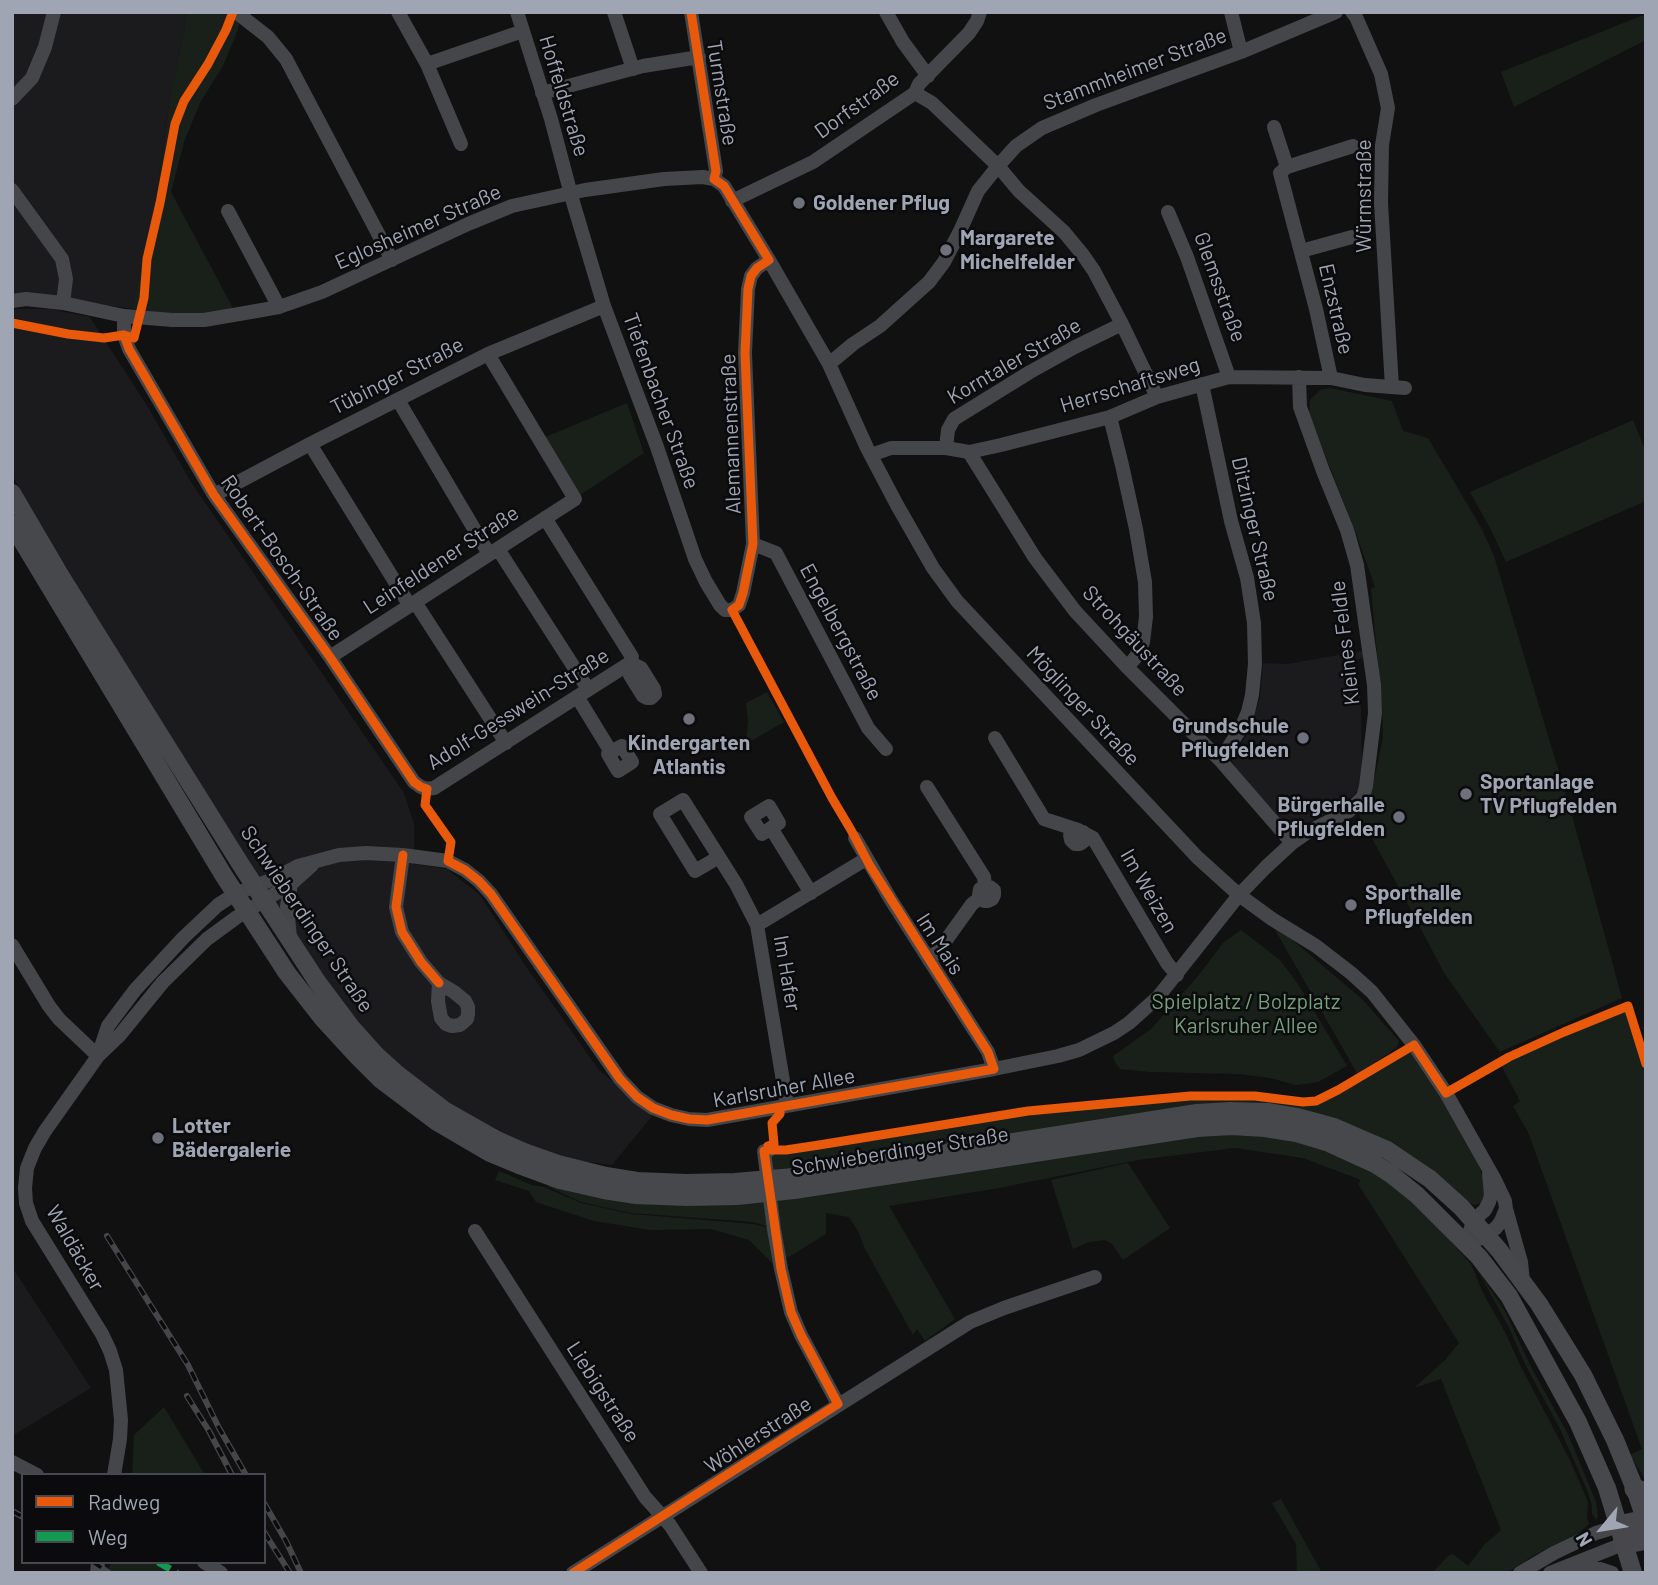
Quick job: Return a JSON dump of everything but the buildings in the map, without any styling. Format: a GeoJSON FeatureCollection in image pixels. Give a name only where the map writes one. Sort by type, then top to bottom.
{"type":"FeatureCollection","features":[{"type":"Feature","properties":{"kind":"highway"},"geometry":{"type":"LineString","coordinates":[[1621,1535],[1646,1521]]}},
{"type":"Feature","properties":{"kind":"highway"},"geometry":{"type":"LineString","coordinates":[[1621,1535],[1646,1539]]}},
{"type":"Feature","properties":{"kind":"main road","name":"Schwieberdinger Straße"},"geometry":{"type":"LineString","coordinates":[[12,493],[60,575],[318,983],[376,1055],[444,1110],[498,1140],[583,1171],[637,1181],[687,1183],[793,1177],[1197,1113],[1267,1112],[1334,1127],[1368,1140],[1405,1161],[1436,1184],[1487,1235],[1523,1282],[1583,1376],[1640,1491],[1646,1521]]}},
{"type":"Feature","properties":{"kind":"main road","name":"Schwieberdinger Straße"},"geometry":{"type":"LineString","coordinates":[[12,524],[246,912],[304,996],[338,1038],[380,1079],[437,1122],[465,1140],[519,1166],[560,1180],[636,1195],[687,1198],[794,1190],[1197,1128],[1248,1126],[1280,1130],[1344,1149],[1392,1175],[1417,1195],[1479,1257],[1509,1296],[1578,1422],[1607,1488],[1633,1573]]}},
{"type":"Feature","properties":{"kind":"main road"},"geometry":{"type":"LineString","coordinates":[[181,804],[198,794]]}},
{"type":"Feature","properties":{"kind":"street"},"geometry":{"type":"LineString","coordinates":[[12,99],[32,78],[45,47],[54,12]]}},
{"type":"Feature","properties":{"kind":"street"},"geometry":{"type":"LineString","coordinates":[[236,12],[268,37],[286,59],[392,260]]}},
{"type":"Feature","properties":{"kind":"street"},"geometry":{"type":"LineString","coordinates":[[398,12],[426,64],[461,144]]}},
{"type":"Feature","properties":{"kind":"street","name":"Hoffeldstraße"},"geometry":{"type":"LineString","coordinates":[[517,12],[570,192]]}},
{"type":"Feature","properties":{"kind":"street"},"geometry":{"type":"LineString","coordinates":[[614,12],[633,69]]}},
{"type":"Feature","properties":{"kind":"street","name":"Turmstraße"},"geometry":{"type":"LineString","coordinates":[[691,12],[716,171],[714,179]]}},
{"type":"Feature","properties":{"kind":"street"},"geometry":{"type":"LineString","coordinates":[[886,12],[903,42],[928,76]]}},
{"type":"Feature","properties":{"kind":"street"},"geometry":{"type":"LineString","coordinates":[[1231,12],[1241,52]]}},
{"type":"Feature","properties":{"kind":"street","name":"Stammheimer Straße"},"geometry":{"type":"LineString","coordinates":[[828,364],[880,326],[929,282],[944,262],[978,191],[1016,146],[1042,128],[1096,105],[1241,52],[1336,12]]}},
{"type":"Feature","properties":{"kind":"street","name":"Würmstraße"},"geometry":{"type":"LineString","coordinates":[[1353,12],[1381,74],[1388,108],[1382,145],[1381,203],[1398,388]]}},
{"type":"Feature","properties":{"kind":"street","name":"Dorfstraße"},"geometry":{"type":"LineString","coordinates":[[732,201],[813,162],[915,93],[919,84],[969,33],[981,13]]}},
{"type":"Feature","properties":{"kind":"street"},"geometry":{"type":"LineString","coordinates":[[426,64],[523,31]]}},
{"type":"Feature","properties":{"kind":"street"},"geometry":{"type":"LineString","coordinates":[[542,93],[643,66],[699,57]]}},
{"type":"Feature","properties":{"kind":"street"},"geometry":{"type":"LineString","coordinates":[[915,93],[932,103],[998,166],[1019,191],[1064,232],[1083,255],[1122,324],[1157,397]]}},
{"type":"Feature","properties":{"kind":"street","name":"Enzstraße"},"geometry":{"type":"LineString","coordinates":[[1274,127],[1287,167],[1280,173],[1331,378]]}},
{"type":"Feature","properties":{"kind":"street"},"geometry":{"type":"LineString","coordinates":[[1287,167],[1353,146]]}},
{"type":"Feature","properties":{"kind":"street","name":"Eglosheimer Straße"},"geometry":{"type":"LineString","coordinates":[[12,301],[26,299],[63,303],[124,316],[172,320],[204,320],[279,307],[322,292],[512,206],[570,192],[664,179],[714,179]]}},
{"type":"Feature","properties":{"kind":"street"},"geometry":{"type":"LineString","coordinates":[[714,179],[724,186],[732,201]]}},
{"type":"Feature","properties":{"kind":"street"},"geometry":{"type":"LineString","coordinates":[[12,190],[62,259],[66,278],[63,303]]}},
{"type":"Feature","properties":{"kind":"street","name":"Tiefenbacher Straße"},"geometry":{"type":"LineString","coordinates":[[570,192],[604,306],[657,447],[695,559],[720,605],[725,610],[732,610]]}},
{"type":"Feature","properties":{"kind":"street","name":"Möglinger Straße"},"geometry":{"type":"LineString","coordinates":[[732,201],[828,364],[897,505],[933,568],[957,601],[1197,857],[1239,895],[1316,946],[1371,992],[1414,1045],[1439,1083],[1501,1192],[1521,1262],[1523,1282]]}},
{"type":"Feature","properties":{"kind":"street"},"geometry":{"type":"LineString","coordinates":[[228,211],[279,307]]}},
{"type":"Feature","properties":{"kind":"street","name":"Glemsstraße"},"geometry":{"type":"LineString","coordinates":[[1168,212],[1187,257],[1229,377]]}},
{"type":"Feature","properties":{"kind":"street","name":"Enzstraße"},"geometry":{"type":"LineString","coordinates":[[1301,251],[1352,237]]}},
{"type":"Feature","properties":{"kind":"street","name":"Alemannenstraße"},"geometry":{"type":"LineString","coordinates":[[732,610],[739,605],[743,593],[753,544],[745,365],[748,289],[751,276],[769,260]]}},
{"type":"Feature","properties":{"kind":"street","name":"Tübinger Straße"},"geometry":{"type":"LineString","coordinates":[[214,495],[488,354],[604,306]]}},
{"type":"Feature","properties":{"kind":"street","name":"Robert-Bosch-Straße"},"geometry":{"type":"LineString","coordinates":[[124,316],[124,335],[129,349],[214,495],[330,657],[414,782],[427,789]]}},
{"type":"Feature","properties":{"kind":"street","name":"Korntaler Straße"},"geometry":{"type":"LineString","coordinates":[[946,448],[948,430],[954,419],[1030,372],[1122,324]]}},
{"type":"Feature","properties":{"kind":"street","name":"Leinfeldener Straße"},"geometry":{"type":"LineString","coordinates":[[330,657],[575,499],[488,354]]}},
{"type":"Feature","properties":{"kind":"street","name":"Herrschaftsweg"},"geometry":{"type":"LineString","coordinates":[[871,455],[891,448],[946,448],[969,452],[1110,417],[1157,397],[1229,377],[1331,378],[1398,388]]}},
{"type":"Feature","properties":{"kind":"street","name":"Kleines Feldle"},"geometry":{"type":"LineString","coordinates":[[1239,895],[1292,843],[1349,811],[1363,797],[1373,740],[1374,685],[1357,565],[1347,530],[1300,407],[1299,377]]}},
{"type":"Feature","properties":{"kind":"street","name":"Ditzinger Straße"},"geometry":{"type":"LineString","coordinates":[[1202,384],[1231,521],[1247,578],[1254,623],[1255,664],[1248,712],[1220,760]]}},
{"type":"Feature","properties":{"kind":"street"},"geometry":{"type":"LineString","coordinates":[[398,400],[583,694],[611,752]]}},
{"type":"Feature","properties":{"kind":"street"},"geometry":{"type":"LineString","coordinates":[[1110,417],[1136,529],[1145,582],[1146,617],[1143,642],[1136,657],[1127,667]]}},
{"type":"Feature","properties":{"kind":"street"},"geometry":{"type":"LineString","coordinates":[[310,444],[412,604],[506,743]]}},
{"type":"Feature","properties":{"kind":"street","name":"Strohgäustraße"},"geometry":{"type":"LineString","coordinates":[[969,452],[1035,558],[1075,611],[1220,760],[1292,843]]}},
{"type":"Feature","properties":{"kind":"street","name":"Adolf-Gesswein-Straße"},"geometry":{"type":"LineString","coordinates":[[427,789],[434,788],[631,665],[632,657],[545,518]]}},
{"type":"Feature","properties":{"kind":"street","name":"Engelbergstraße"},"geometry":{"type":"LineString","coordinates":[[753,544],[776,553],[868,729],[886,749]]}},
{"type":"Feature","properties":{"kind":"street","name":"Im Weizen"},"geometry":{"type":"LineString","coordinates":[[995,738],[1044,819],[1093,838],[1167,963],[1177,975]]}},
{"type":"Feature","properties":{"kind":"street"},"geometry":{"type":"LineString","coordinates":[[176,760],[189,766],[219,813],[217,826]]}},
{"type":"Feature","properties":{"kind":"street"},"geometry":{"type":"LineString","coordinates":[[927,787],[984,877],[983,892],[929,960]]}},
{"type":"Feature","properties":{"kind":"street","name":"Im Hafer"},"geometry":{"type":"LineString","coordinates":[[719,857],[695,871],[660,814],[683,800],[719,857],[736,884],[757,925],[787,1105]]}},
{"type":"Feature","properties":{"kind":"street"},"geometry":{"type":"LineString","coordinates":[[771,828],[810,893]]}},
{"type":"Feature","properties":{"kind":"street","name":"Im Mais"},"geometry":{"type":"LineString","coordinates":[[855,838],[988,1052],[994,1069]]}},
{"type":"Feature","properties":{"kind":"street","name":"Karlsruher Allee"},"geometry":{"type":"LineString","coordinates":[[318,859],[366,853],[403,855],[448,861],[465,870],[491,894],[620,1079],[653,1108],[688,1119],[708,1120],[994,1069],[1058,1056],[1098,1042],[1129,1023],[1158,997],[1239,895]]}},
{"type":"Feature","properties":{"kind":"street"},"geometry":{"type":"LineString","coordinates":[[403,855],[396,907],[402,932],[421,962],[439,983]]}},
{"type":"Feature","properties":{"kind":"street"},"geometry":{"type":"LineString","coordinates":[[259,893],[291,884],[318,859]]}},
{"type":"Feature","properties":{"kind":"street","name":"Waldäcker"},"geometry":{"type":"LineString","coordinates":[[114,1473],[121,1420],[116,1370],[102,1334],[32,1221],[26,1203],[27,1168],[45,1130],[99,1056],[163,982],[223,927],[246,912],[259,893],[276,878],[318,859]]}},
{"type":"Feature","properties":{"kind":"street"},"geometry":{"type":"LineString","coordinates":[[757,925],[866,859]]}},
{"type":"Feature","properties":{"kind":"street"},"geometry":{"type":"LineString","coordinates":[[290,941],[287,906],[291,884]]}},
{"type":"Feature","properties":{"kind":"street","name":"Waldäcker"},"geometry":{"type":"LineString","coordinates":[[99,1056],[108,1026],[135,990],[192,929],[218,905],[235,894],[259,893]]}},
{"type":"Feature","properties":{"kind":"street"},"geometry":{"type":"LineString","coordinates":[[12,945],[54,1013],[99,1056]]}},
{"type":"Feature","properties":{"kind":"street","name":"Wöhlerstraße"},"geometry":{"type":"LineString","coordinates":[[767,1151],[772,1215],[792,1312],[801,1335],[838,1405]]}},
{"type":"Feature","properties":{"kind":"street"},"geometry":{"type":"LineString","coordinates":[[1465,1244],[1474,1220],[1489,1202],[1489,1171]]}},
{"type":"Feature","properties":{"kind":"street"},"geometry":{"type":"LineString","coordinates":[[1465,1244],[1496,1228],[1506,1209]]}},
{"type":"Feature","properties":{"kind":"street","name":"Liebigstraße"},"geometry":{"type":"LineString","coordinates":[[475,1231],[645,1497],[670,1525],[701,1573]]}},
{"type":"Feature","properties":{"kind":"street","name":"Wöhlerstraße"},"geometry":{"type":"LineString","coordinates":[[573,1573],[970,1322],[1095,1277]]}},
{"type":"Feature","properties":{"kind":"street"},"geometry":{"type":"LineString","coordinates":[[12,1462],[33,1473]]}},
{"type":"Feature","properties":{"kind":"street"},"geometry":{"type":"LineString","coordinates":[[1520,1573],[1596,1533],[1621,1535]]}},
{"type":"Feature","properties":{"kind":"street"},"geometry":{"type":"LineString","coordinates":[[1554,1571],[1621,1535]]}},
{"type":"Feature","properties":{"kind":"street"},"geometry":{"type":"LineString","coordinates":[[1554,1571],[1600,1569],[1612,1573]]}},
{"type":"Feature","properties":{"kind":"shaded area"},"geometry":{"type":"Polygon","coordinates":[[[12,12],[188,12],[170,98],[155,207],[132,309],[62,298],[12,296],[12,12]]]}},
{"type":"Feature","properties":{"kind":"shaded area"},"geometry":{"type":"Polygon","coordinates":[[[12,309],[51,309],[90,317],[149,409],[191,482],[404,793],[414,824],[414,864],[447,869],[480,895],[527,968],[599,1070],[653,1115],[612,1165],[572,1160],[529,1146],[483,1126],[424,1091],[392,1063],[334,998],[74,585],[12,475],[12,309]]]}},
{"type":"Feature","properties":{"kind":"shaded area","name":"Grundschule Pflugfelden"},"geometry":{"type":"Polygon","coordinates":[[[1366,650],[1366,657],[1356,660],[1361,709],[1360,785],[1355,794],[1335,809],[1291,829],[1232,761],[1249,731],[1260,698],[1263,663],[1287,664],[1366,650]]]}},
{"type":"Feature","properties":{"kind":"shaded area"},"geometry":{"type":"Polygon","coordinates":[[[12,1267],[91,1388],[12,1436],[12,1267]]]}},
{"type":"Feature","properties":{"kind":"green space"},"geometry":{"type":"Polygon","coordinates":[[[188,12],[242,12],[238,30],[223,66],[201,101],[185,139],[171,192],[234,310],[189,316],[132,309],[155,207],[170,98],[188,12]]]}},
{"type":"Feature","properties":{"kind":"green space"},"geometry":{"type":"Polygon","coordinates":[[[1646,14],[1646,40],[1514,107],[1501,72],[1646,14]]]}},
{"type":"Feature","properties":{"kind":"green space","name":"Sportanlage TV Pflugfelden"},"geometry":{"type":"Polygon","coordinates":[[[1330,388],[1392,401],[1403,431],[1428,438],[1482,529],[1494,556],[1571,812],[1622,998],[1500,1052],[1444,973],[1358,813],[1375,776],[1383,737],[1371,589],[1375,587],[1309,414],[1310,400],[1320,390],[1330,388]]]}},
{"type":"Feature","properties":{"kind":"green space"},"geometry":{"type":"Polygon","coordinates":[[[627,403],[644,453],[577,497],[543,438],[627,403]]]}},
{"type":"Feature","properties":{"kind":"green space"},"geometry":{"type":"Polygon","coordinates":[[[1633,420],[1646,452],[1646,501],[1506,562],[1470,492],[1633,420]]]}},
{"type":"Feature","properties":{"kind":"green space"},"geometry":{"type":"Polygon","coordinates":[[[767,692],[784,722],[746,744],[746,703],[767,692]]]}},
{"type":"Feature","properties":{"kind":"green space"},"geometry":{"type":"Polygon","coordinates":[[[1270,921],[1362,999],[1399,1041],[1397,1047],[1358,1075],[1270,921]]]}},
{"type":"Feature","properties":{"kind":"green space","name":"Spielplatz / Bolzplatz Karlsruher Allee"},"geometry":{"type":"Polygon","coordinates":[[[1241,930],[1280,960],[1298,984],[1347,1066],[1318,1082],[1296,1085],[1238,1074],[1120,1069],[1113,1056],[1151,1029],[1223,943],[1241,930]]]}},
{"type":"Feature","properties":{"kind":"green space"},"geometry":{"type":"Polygon","coordinates":[[[1628,1006],[1646,1064],[1646,1481],[1630,1455],[1642,1449],[1528,1132],[1513,1106],[1520,1101],[1500,1063],[1564,1032],[1628,1006]]]}},
{"type":"Feature","properties":{"kind":"green space"},"geometry":{"type":"Polygon","coordinates":[[[1410,1051],[1435,1086],[1479,1165],[1486,1188],[1482,1202],[1475,1205],[1466,1202],[1444,1183],[1261,1103],[1227,1102],[1168,1109],[774,1170],[771,1151],[819,1148],[1030,1113],[1191,1098],[1255,1098],[1303,1104],[1317,1103],[1410,1051]]]}},
{"type":"Feature","properties":{"kind":"green space"},"geometry":{"type":"Polygon","coordinates":[[[1234,1133],[1288,1139],[1352,1161],[1406,1195],[1471,1264],[1483,1293],[1570,1460],[1588,1502],[1589,1524],[1579,1533],[1534,1555],[1507,1573],[1432,1573],[1453,1554],[1468,1566],[1484,1545],[1501,1530],[1441,1379],[1414,1388],[1445,1360],[1459,1343],[1358,1184],[1361,1180],[1303,1158],[1235,1148],[1138,1160],[999,1188],[889,1206],[955,1319],[925,1341],[917,1329],[913,1335],[849,1217],[826,1213],[826,1234],[784,1260],[777,1199],[1180,1137],[1234,1133]]]}},
{"type":"Feature","properties":{"kind":"green space"},"geometry":{"type":"Polygon","coordinates":[[[1128,1163],[1170,1228],[1123,1260],[1112,1244],[1105,1240],[1089,1242],[1073,1249],[1051,1180],[1128,1163]]]}},
{"type":"Feature","properties":{"kind":"green space"},"geometry":{"type":"Polygon","coordinates":[[[499,1171],[581,1203],[631,1214],[753,1224],[770,1228],[773,1264],[749,1240],[711,1229],[650,1230],[594,1221],[536,1202],[529,1191],[495,1180],[499,1171]]]}},
{"type":"Feature","properties":{"kind":"green space"},"geometry":{"type":"Polygon","coordinates":[[[554,1184],[764,1200],[769,1227],[753,1222],[631,1213],[581,1202],[547,1186],[554,1184]]]}},
{"type":"Feature","properties":{"kind":"green space"},"geometry":{"type":"Polygon","coordinates":[[[1477,1269],[1506,1313],[1530,1365],[1568,1434],[1596,1502],[1596,1520],[1592,1514],[1587,1490],[1559,1427],[1477,1269]]]}},
{"type":"Feature","properties":{"kind":"green space"},"geometry":{"type":"Polygon","coordinates":[[[164,1407],[204,1473],[132,1473],[134,1435],[164,1407]]]}},
{"type":"Feature","properties":{"kind":"green space"},"geometry":{"type":"Polygon","coordinates":[[[1281,1499],[1322,1573],[1297,1573],[1296,1544],[1272,1503],[1281,1499]]]}},
{"type":"Feature","properties":{"kind":"green space"},"geometry":{"type":"Polygon","coordinates":[[[111,1564],[157,1564],[173,1573],[114,1573],[108,1569],[111,1564]]]}},
{"type":"Feature","properties":{"kind":"railway"},"geometry":{"type":"LineString","coordinates":[[107,1236],[188,1365],[245,1473]]}},
{"type":"Feature","properties":{"kind":"railway"},"geometry":{"type":"LineString","coordinates":[[187,1396],[231,1473]]}},
{"type":"Feature","properties":{"kind":"railway"},"geometry":{"type":"LineString","coordinates":[[266,1506],[301,1573]]}},
{"type":"Feature","properties":{"kind":"railway"},"geometry":{"type":"LineString","coordinates":[[12,1511],[21,1516]]}},
{"type":"Feature","properties":{"kind":"railway"},"geometry":{"type":"LineString","coordinates":[[266,1535],[290,1573]]}},
{"type":"Feature","properties":{"kind":"railway"},"geometry":{"type":"LineString","coordinates":[[96,1564],[109,1573]]}},
{"type":"Feature","properties":{"kind":"marked path"},"geometry":{"type":"LineString","coordinates":[[161,1564],[177,1573]]}},
{"type":"Feature","properties":{"kind":"cycle path"},"geometry":{"type":"LineString","coordinates":[[12,323],[68,334],[104,338],[124,335],[134,338],[144,298],[147,259],[175,124],[184,101],[208,64],[233,12]]}},
{"type":"Feature","properties":{"kind":"cycle path"},"geometry":{"type":"LineString","coordinates":[[124,335],[129,349],[214,495],[330,657],[414,782],[427,789],[425,805],[451,842],[448,861],[465,870],[491,894],[620,1079],[637,1097],[653,1108],[671,1115],[707,1120],[994,1069],[988,1052],[870,866],[732,610],[739,605],[743,593],[753,544],[745,353],[748,289],[751,276],[769,260],[724,186],[714,179],[716,171],[691,12]]}},
{"type":"Feature","properties":{"kind":"cycle path"},"geometry":{"type":"LineString","coordinates":[[403,855],[396,907],[402,932],[421,962],[439,983]]}},
{"type":"Feature","properties":{"kind":"cycle path"},"geometry":{"type":"LineString","coordinates":[[769,1150],[786,1150],[1028,1111],[1190,1096],[1255,1096],[1316,1101],[1414,1045],[1446,1093],[1509,1057],[1628,1006],[1646,1064]]}},
{"type":"Feature","properties":{"kind":"cycle path"},"geometry":{"type":"LineString","coordinates":[[573,1573],[838,1404],[791,1312],[781,1269],[764,1151],[774,1144],[772,1123],[780,1114],[780,1107]]}},
{"type":"Feature","properties":{"kind":"place","name":"Goldener Pflug"},"geometry":{"type":"Point","coordinates":[799,203]}},
{"type":"Feature","properties":{"kind":"place","name":"Margarete Michelfelder"},"geometry":{"type":"Point","coordinates":[946,250]}},
{"type":"Feature","properties":{"kind":"place","name":"Kindergarten Atlantis"},"geometry":{"type":"Point","coordinates":[689,719]}},
{"type":"Feature","properties":{"kind":"place","name":"Grundschule Pflugfelden"},"geometry":{"type":"Point","coordinates":[1303,738]}},
{"type":"Feature","properties":{"kind":"place","name":"Sportanlage TV Pflugfelden"},"geometry":{"type":"Point","coordinates":[1466,794]}},
{"type":"Feature","properties":{"kind":"place","name":"Bürgerhalle Pflugfelden"},"geometry":{"type":"Point","coordinates":[1399,817]}},
{"type":"Feature","properties":{"kind":"place","name":"Sporthalle Pflugfelden"},"geometry":{"type":"Point","coordinates":[1351,905]}},
{"type":"Feature","properties":{"kind":"place","name":"Lotter Bädergalerie"},"geometry":{"type":"Point","coordinates":[158,1138]}}]}
